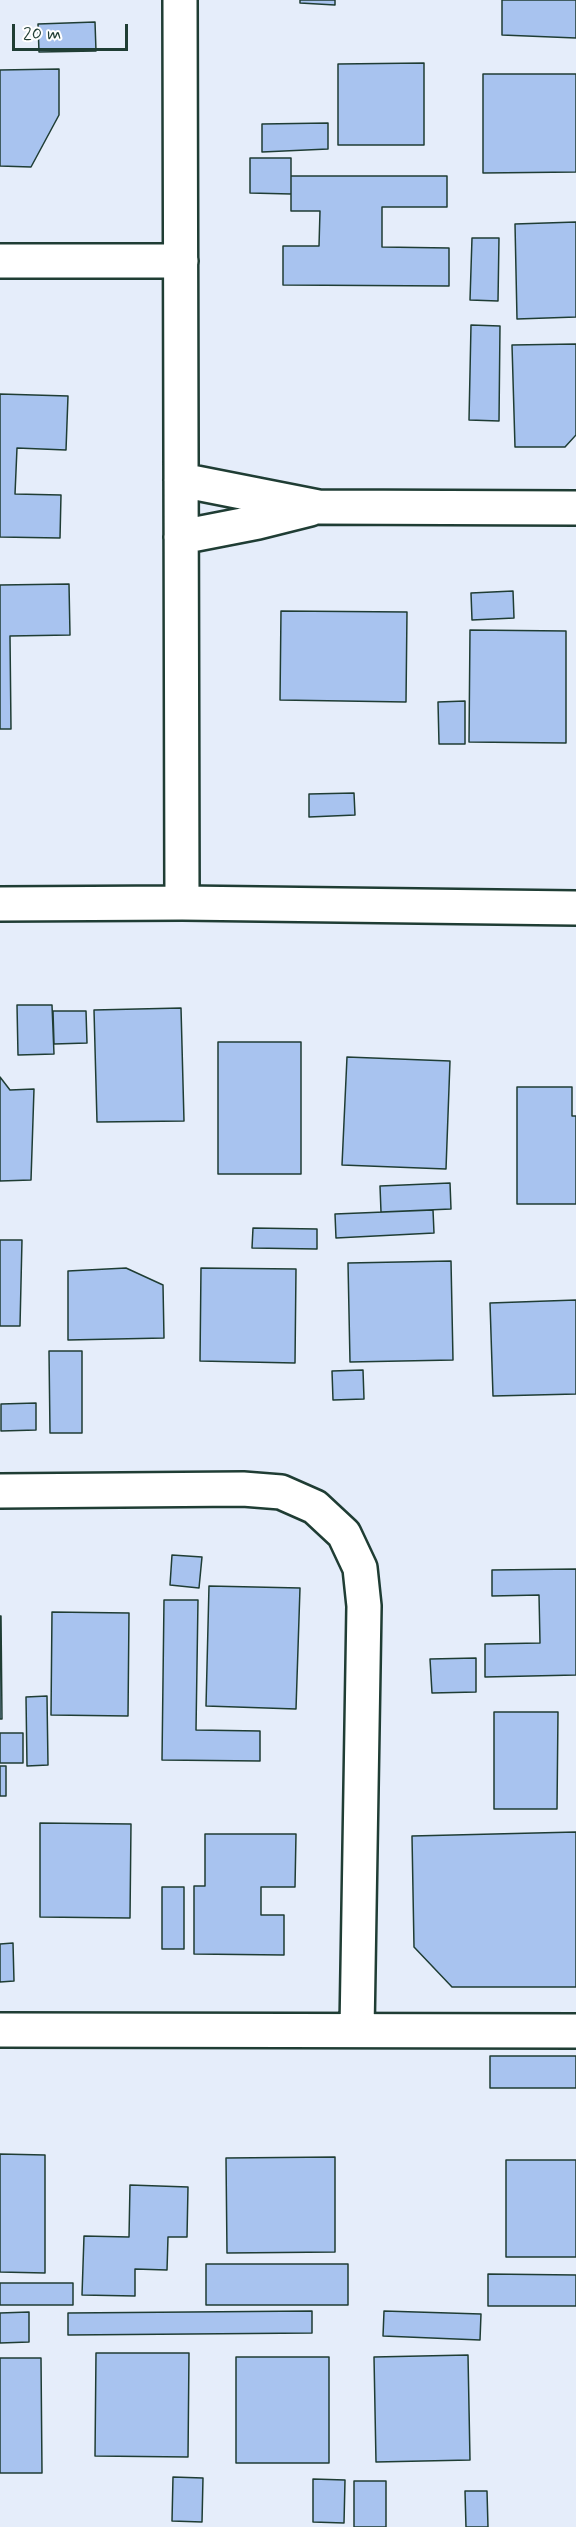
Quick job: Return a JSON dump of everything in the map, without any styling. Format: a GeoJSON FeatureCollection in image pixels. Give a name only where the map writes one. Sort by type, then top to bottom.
{"type":"FeatureCollection","features":[{"type":"Feature","properties":{"kind":"street"},"geometry":{"type":"LineString","coordinates":[[180,0],[182,903]]}},
{"type":"Feature","properties":{"kind":"street"},"geometry":{"type":"LineString","coordinates":[[0,261],[181,261]]}},
{"type":"Feature","properties":{"kind":"street"},"geometry":{"type":"LineString","coordinates":[[181,480],[318,507],[576,508]]}},
{"type":"Feature","properties":{"kind":"street"},"geometry":{"type":"LineString","coordinates":[[181,537],[258,522],[318,507]]}},
{"type":"Feature","properties":{"kind":"street"},"geometry":{"type":"LineString","coordinates":[[0,904],[182,903],[576,908]]}},
{"type":"Feature","properties":{"kind":"street"},"geometry":{"type":"LineString","coordinates":[[0,1491],[243,1489],[281,1492],[315,1507],[344,1533],[360,1568],[364,1606],[357,2030]]}},
{"type":"Feature","properties":{"kind":"street"},"geometry":{"type":"LineString","coordinates":[[0,2030],[576,2031]]}},
{"type":"Feature","properties":{"kind":"building"},"geometry":{"type":"Polygon","coordinates":[[[300,0],[335,0],[335,5],[300,3],[300,0]]]}},
{"type":"Feature","properties":{"kind":"building"},"geometry":{"type":"Polygon","coordinates":[[[502,0],[576,0],[576,38],[502,35],[502,0]]]}},
{"type":"Feature","properties":{"kind":"building"},"geometry":{"type":"Polygon","coordinates":[[[95,22],[96,51],[39,52],[38,24],[95,22]]]}},
{"type":"Feature","properties":{"kind":"building"},"geometry":{"type":"Polygon","coordinates":[[[424,63],[424,145],[338,145],[338,64],[424,63]]]}},
{"type":"Feature","properties":{"kind":"building"},"geometry":{"type":"Polygon","coordinates":[[[59,69],[59,115],[31,167],[0,166],[0,70],[59,69]]]}},
{"type":"Feature","properties":{"kind":"building"},"geometry":{"type":"Polygon","coordinates":[[[483,74],[576,74],[576,172],[483,173],[483,74]]]}},
{"type":"Feature","properties":{"kind":"building"},"geometry":{"type":"Polygon","coordinates":[[[328,123],[328,149],[262,152],[262,124],[328,123]]]}},
{"type":"Feature","properties":{"kind":"building"},"geometry":{"type":"Polygon","coordinates":[[[250,158],[291,158],[291,194],[250,193],[250,158]]]}},
{"type":"Feature","properties":{"kind":"building"},"geometry":{"type":"Polygon","coordinates":[[[291,176],[447,176],[447,207],[382,207],[382,247],[449,248],[449,286],[283,285],[283,246],[319,246],[320,211],[291,211],[291,176]]]}},
{"type":"Feature","properties":{"kind":"building"},"geometry":{"type":"Polygon","coordinates":[[[576,222],[576,317],[517,319],[515,224],[576,222]]]}},
{"type":"Feature","properties":{"kind":"building"},"geometry":{"type":"Polygon","coordinates":[[[472,238],[499,238],[498,301],[470,300],[472,238]]]}},
{"type":"Feature","properties":{"kind":"building"},"geometry":{"type":"Polygon","coordinates":[[[471,325],[500,326],[499,421],[469,420],[471,325]]]}},
{"type":"Feature","properties":{"kind":"building"},"geometry":{"type":"Polygon","coordinates":[[[576,344],[576,435],[565,447],[515,447],[512,345],[576,344]]]}},
{"type":"Feature","properties":{"kind":"building"},"geometry":{"type":"Polygon","coordinates":[[[0,394],[68,396],[66,450],[17,448],[15,494],[61,495],[60,538],[0,537],[0,394]]]}},
{"type":"Feature","properties":{"kind":"building"},"geometry":{"type":"Polygon","coordinates":[[[69,584],[70,635],[10,636],[11,729],[0,729],[0,585],[69,584]]]}},
{"type":"Feature","properties":{"kind":"building"},"geometry":{"type":"Polygon","coordinates":[[[513,591],[514,618],[472,620],[471,593],[513,591]]]}},
{"type":"Feature","properties":{"kind":"building"},"geometry":{"type":"Polygon","coordinates":[[[281,611],[407,612],[406,702],[280,700],[281,611]]]}},
{"type":"Feature","properties":{"kind":"building"},"geometry":{"type":"Polygon","coordinates":[[[470,630],[566,631],[566,743],[469,742],[470,630]]]}},
{"type":"Feature","properties":{"kind":"building"},"geometry":{"type":"Polygon","coordinates":[[[465,701],[465,744],[439,744],[438,702],[465,701]]]}},
{"type":"Feature","properties":{"kind":"building"},"geometry":{"type":"Polygon","coordinates":[[[354,793],[355,815],[309,817],[309,794],[354,793]]]}},
{"type":"Feature","properties":{"kind":"building"},"geometry":{"type":"Polygon","coordinates":[[[17,1005],[52,1005],[54,1054],[18,1055],[17,1005]]]}},
{"type":"Feature","properties":{"kind":"building"},"geometry":{"type":"Polygon","coordinates":[[[181,1008],[184,1121],[97,1122],[94,1010],[181,1008]]]}},
{"type":"Feature","properties":{"kind":"building"},"geometry":{"type":"Polygon","coordinates":[[[53,1011],[86,1011],[87,1043],[54,1044],[53,1011]]]}},
{"type":"Feature","properties":{"kind":"building"},"geometry":{"type":"Polygon","coordinates":[[[218,1042],[301,1042],[301,1174],[218,1174],[218,1042]]]}},
{"type":"Feature","properties":{"kind":"building"},"geometry":{"type":"Polygon","coordinates":[[[347,1057],[450,1061],[446,1169],[342,1165],[347,1057]]]}},
{"type":"Feature","properties":{"kind":"building"},"geometry":{"type":"Polygon","coordinates":[[[0,1077],[10,1090],[34,1089],[31,1180],[0,1181],[0,1077]]]}},
{"type":"Feature","properties":{"kind":"building"},"geometry":{"type":"Polygon","coordinates":[[[517,1087],[572,1087],[572,1116],[576,1116],[576,1204],[517,1204],[517,1087]]]}},
{"type":"Feature","properties":{"kind":"building"},"geometry":{"type":"Polygon","coordinates":[[[450,1183],[451,1209],[381,1212],[380,1186],[450,1183]]]}},
{"type":"Feature","properties":{"kind":"building"},"geometry":{"type":"Polygon","coordinates":[[[433,1210],[434,1233],[336,1238],[335,1214],[433,1210]]]}},
{"type":"Feature","properties":{"kind":"building"},"geometry":{"type":"Polygon","coordinates":[[[253,1228],[317,1229],[317,1249],[252,1248],[253,1228]]]}},
{"type":"Feature","properties":{"kind":"building"},"geometry":{"type":"Polygon","coordinates":[[[0,1240],[22,1240],[20,1326],[0,1326],[0,1240]]]}},
{"type":"Feature","properties":{"kind":"building"},"geometry":{"type":"Polygon","coordinates":[[[451,1261],[453,1360],[350,1362],[348,1263],[451,1261]]]}},
{"type":"Feature","properties":{"kind":"building"},"geometry":{"type":"Polygon","coordinates":[[[126,1268],[163,1285],[164,1338],[68,1340],[68,1271],[126,1268]]]}},
{"type":"Feature","properties":{"kind":"building"},"geometry":{"type":"Polygon","coordinates":[[[201,1268],[296,1269],[295,1363],[200,1361],[201,1268]]]}},
{"type":"Feature","properties":{"kind":"building"},"geometry":{"type":"Polygon","coordinates":[[[576,1300],[576,1394],[493,1396],[490,1303],[576,1300]]]}},
{"type":"Feature","properties":{"kind":"building"},"geometry":{"type":"Polygon","coordinates":[[[49,1351],[82,1351],[82,1433],[50,1433],[49,1351]]]}},
{"type":"Feature","properties":{"kind":"building"},"geometry":{"type":"Polygon","coordinates":[[[363,1370],[364,1399],[333,1400],[332,1371],[363,1370]]]}},
{"type":"Feature","properties":{"kind":"building"},"geometry":{"type":"Polygon","coordinates":[[[36,1403],[36,1430],[1,1431],[1,1404],[36,1403]]]}},
{"type":"Feature","properties":{"kind":"building"},"geometry":{"type":"Polygon","coordinates":[[[172,1555],[202,1557],[199,1588],[170,1585],[172,1555]]]}},
{"type":"Feature","properties":{"kind":"building"},"geometry":{"type":"Polygon","coordinates":[[[576,1569],[576,1675],[485,1677],[485,1644],[540,1643],[539,1595],[492,1596],[492,1570],[576,1569]]]}},
{"type":"Feature","properties":{"kind":"building"},"geometry":{"type":"Polygon","coordinates":[[[209,1586],[300,1588],[296,1709],[206,1706],[209,1586]]]}},
{"type":"Feature","properties":{"kind":"building"},"geometry":{"type":"Polygon","coordinates":[[[164,1600],[198,1600],[196,1730],[260,1731],[260,1761],[162,1760],[164,1600]]]}},
{"type":"Feature","properties":{"kind":"building"},"geometry":{"type":"Polygon","coordinates":[[[52,1612],[129,1613],[128,1716],[51,1715],[52,1612]]]}},
{"type":"Feature","properties":{"kind":"building"},"geometry":{"type":"Polygon","coordinates":[[[1,1616],[2,1719],[0,1719],[1,1616]]]}},
{"type":"Feature","properties":{"kind":"building"},"geometry":{"type":"Polygon","coordinates":[[[476,1658],[476,1692],[432,1693],[430,1659],[476,1658]]]}},
{"type":"Feature","properties":{"kind":"building"},"geometry":{"type":"Polygon","coordinates":[[[47,1696],[48,1765],[27,1766],[26,1697],[47,1696]]]}},
{"type":"Feature","properties":{"kind":"building"},"geometry":{"type":"Polygon","coordinates":[[[494,1712],[558,1712],[557,1809],[494,1809],[494,1712]]]}},
{"type":"Feature","properties":{"kind":"building"},"geometry":{"type":"Polygon","coordinates":[[[0,1733],[23,1733],[23,1763],[0,1763],[0,1733]]]}},
{"type":"Feature","properties":{"kind":"building"},"geometry":{"type":"Polygon","coordinates":[[[0,1766],[6,1766],[6,1796],[0,1796],[0,1766]]]}},
{"type":"Feature","properties":{"kind":"building"},"geometry":{"type":"Polygon","coordinates":[[[40,1823],[131,1824],[130,1918],[40,1917],[40,1823]]]}},
{"type":"Feature","properties":{"kind":"building"},"geometry":{"type":"Polygon","coordinates":[[[576,1832],[576,1987],[452,1987],[414,1947],[412,1836],[576,1832]]]}},
{"type":"Feature","properties":{"kind":"building"},"geometry":{"type":"Polygon","coordinates":[[[205,1834],[296,1834],[295,1887],[261,1887],[261,1915],[284,1915],[284,1955],[194,1954],[194,1886],[205,1886],[205,1834]]]}},
{"type":"Feature","properties":{"kind":"building"},"geometry":{"type":"Polygon","coordinates":[[[162,1887],[184,1887],[184,1949],[162,1949],[162,1887]]]}},
{"type":"Feature","properties":{"kind":"building"},"geometry":{"type":"Polygon","coordinates":[[[13,1943],[14,1981],[0,1982],[0,1944],[13,1943]]]}},
{"type":"Feature","properties":{"kind":"building"},"geometry":{"type":"Polygon","coordinates":[[[490,2056],[576,2056],[576,2088],[490,2088],[490,2056]]]}},
{"type":"Feature","properties":{"kind":"building"},"geometry":{"type":"Polygon","coordinates":[[[0,2154],[45,2155],[45,2273],[0,2272],[0,2154]]]}},
{"type":"Feature","properties":{"kind":"building"},"geometry":{"type":"Polygon","coordinates":[[[335,2157],[335,2252],[227,2253],[226,2158],[335,2157]]]}},
{"type":"Feature","properties":{"kind":"building"},"geometry":{"type":"Polygon","coordinates":[[[506,2160],[576,2160],[576,2257],[506,2257],[506,2160]]]}},
{"type":"Feature","properties":{"kind":"building"},"geometry":{"type":"Polygon","coordinates":[[[130,2185],[188,2187],[187,2237],[168,2237],[167,2270],[135,2269],[135,2296],[82,2295],[84,2236],[129,2237],[130,2185]]]}},
{"type":"Feature","properties":{"kind":"building"},"geometry":{"type":"Polygon","coordinates":[[[206,2264],[348,2264],[348,2305],[206,2305],[206,2264]]]}},
{"type":"Feature","properties":{"kind":"building"},"geometry":{"type":"Polygon","coordinates":[[[488,2274],[576,2275],[576,2306],[488,2306],[488,2274]]]}},
{"type":"Feature","properties":{"kind":"building"},"geometry":{"type":"Polygon","coordinates":[[[0,2283],[73,2283],[73,2305],[0,2305],[0,2283]]]}},
{"type":"Feature","properties":{"kind":"building"},"geometry":{"type":"Polygon","coordinates":[[[312,2311],[312,2333],[68,2335],[68,2313],[312,2311]]]}},
{"type":"Feature","properties":{"kind":"building"},"geometry":{"type":"Polygon","coordinates":[[[384,2311],[481,2314],[480,2340],[383,2336],[384,2311]]]}},
{"type":"Feature","properties":{"kind":"building"},"geometry":{"type":"Polygon","coordinates":[[[29,2312],[29,2342],[0,2343],[0,2313],[29,2312]]]}},
{"type":"Feature","properties":{"kind":"building"},"geometry":{"type":"Polygon","coordinates":[[[96,2353],[189,2353],[188,2457],[95,2456],[96,2353]]]}},
{"type":"Feature","properties":{"kind":"building"},"geometry":{"type":"Polygon","coordinates":[[[468,2355],[470,2460],[376,2462],[374,2357],[468,2355]]]}},
{"type":"Feature","properties":{"kind":"building"},"geometry":{"type":"Polygon","coordinates":[[[236,2357],[329,2357],[329,2463],[236,2463],[236,2357]]]}},
{"type":"Feature","properties":{"kind":"building"},"geometry":{"type":"Polygon","coordinates":[[[0,2358],[41,2358],[42,2473],[0,2473],[0,2358]]]}},
{"type":"Feature","properties":{"kind":"building"},"geometry":{"type":"Polygon","coordinates":[[[173,2477],[203,2478],[202,2522],[172,2521],[173,2477]]]}},
{"type":"Feature","properties":{"kind":"building"},"geometry":{"type":"Polygon","coordinates":[[[313,2479],[345,2480],[344,2523],[313,2522],[313,2479]]]}},
{"type":"Feature","properties":{"kind":"building"},"geometry":{"type":"Polygon","coordinates":[[[354,2481],[386,2481],[386,2527],[354,2527],[354,2481]]]}},
{"type":"Feature","properties":{"kind":"building"},"geometry":{"type":"Polygon","coordinates":[[[465,2491],[487,2491],[488,2527],[466,2527],[465,2491]]]}}]}
